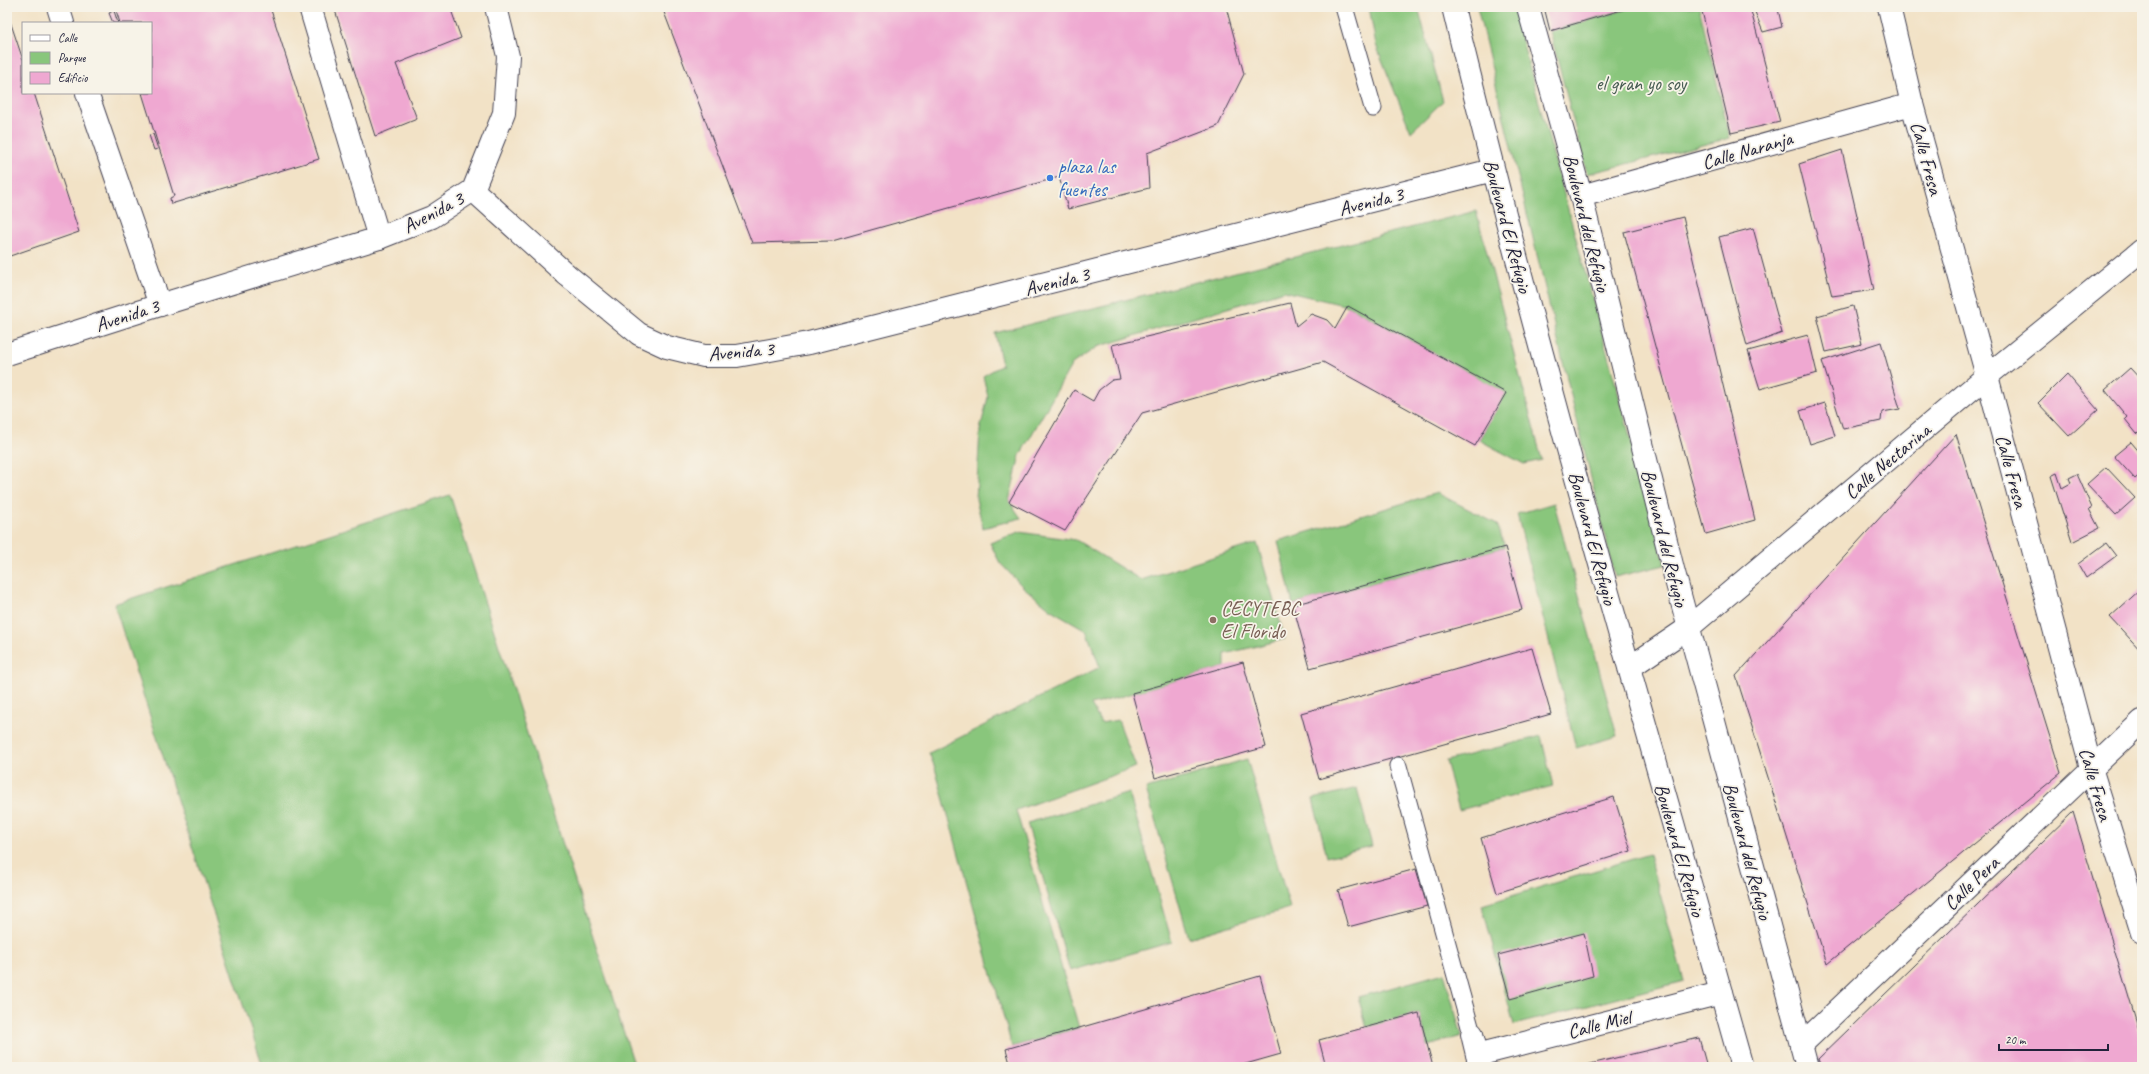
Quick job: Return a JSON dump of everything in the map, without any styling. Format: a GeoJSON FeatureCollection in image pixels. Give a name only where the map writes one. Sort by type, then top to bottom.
{"type":"FeatureCollection","features":[{"type":"Feature","properties":{"kind":"street"},"geometry":{"type":"LineString","coordinates":[[58,7],[63,22]]}},
{"type":"Feature","properties":{"kind":"street"},"geometry":{"type":"LineString","coordinates":[[310,7],[379,238]]}},
{"type":"Feature","properties":{"kind":"street"},"geometry":{"type":"LineString","coordinates":[[473,190],[504,113],[508,56],[496,7]]}},
{"type":"Feature","properties":{"kind":"street","name":"Boulevard El Refugio"},"geometry":{"type":"LineString","coordinates":[[1453,7],[1492,170],[1629,668],[1742,1067]]}},
{"type":"Feature","properties":{"kind":"street","name":"Boulevard del Refugio"},"geometry":{"type":"LineString","coordinates":[[1528,7],[1581,196],[1688,628],[1807,1067]]}},
{"type":"Feature","properties":{"kind":"street","name":"Calle Fresa"},"geometry":{"type":"LineString","coordinates":[[1889,7],[1912,104],[1987,376],[2091,768],[2142,933]]}},
{"type":"Feature","properties":{"kind":"street"},"geometry":{"type":"LineString","coordinates":[[87,94],[160,305]]}},
{"type":"Feature","properties":{"kind":"street","name":"Calle Naranja"},"geometry":{"type":"LineString","coordinates":[[1581,196],[1912,104]]}},
{"type":"Feature","properties":{"kind":"street","name":"Avenida 3"},"geometry":{"type":"LineString","coordinates":[[7,354],[160,305],[379,238],[432,217],[473,190],[567,275],[639,334],[667,347],[704,356],[737,356],[809,344],[1492,170]]}},
{"type":"Feature","properties":{"kind":"street","name":"Calle Nectarina"},"geometry":{"type":"LineString","coordinates":[[1629,668],[1688,628],[1987,376],[2142,250]]}},
{"type":"Feature","properties":{"kind":"street","name":"Calle Pera"},"geometry":{"type":"LineString","coordinates":[[1801,1046],[2142,721]]}},
{"type":"Feature","properties":{"kind":"street","name":"Calle Miel"},"geometry":{"type":"LineString","coordinates":[[1477,1052],[1721,993]]}},
{"type":"Feature","properties":{"kind":"lane"},"geometry":{"type":"LineString","coordinates":[[1344,7],[1373,108]]}},
{"type":"Feature","properties":{"kind":"lane"},"geometry":{"type":"LineString","coordinates":[[1398,766],[1477,1052]]}},
{"type":"Feature","properties":{"kind":"green space"},"geometry":{"type":"Polygon","coordinates":[[[1369,7],[1418,7],[1443,101],[1411,132],[1376,45],[1369,7]]]}},
{"type":"Feature","properties":{"kind":"green space"},"geometry":{"type":"Polygon","coordinates":[[[1477,7],[1513,7],[1665,565],[1615,577],[1477,7]]]}},
{"type":"Feature","properties":{"kind":"green space","name":"el gran yo soy"},"geometry":{"type":"Polygon","coordinates":[[[1634,7],[1699,7],[1730,138],[1587,174],[1550,31],[1634,7]]]}},
{"type":"Feature","properties":{"kind":"green space"},"geometry":{"type":"Polygon","coordinates":[[[1476,211],[1542,460],[1524,464],[1479,440],[1505,393],[1348,306],[1284,291],[1097,347],[1072,364],[1020,455],[1009,501],[1021,518],[983,528],[976,499],[980,430],[988,397],[983,376],[1002,365],[995,333],[1476,211]]]}},
{"type":"Feature","properties":{"kind":"green space"},"geometry":{"type":"Polygon","coordinates":[[[1437,493],[1497,524],[1505,547],[1293,605],[1278,541],[1437,493]]]}},
{"type":"Feature","properties":{"kind":"green space"},"geometry":{"type":"Polygon","coordinates":[[[450,495],[635,1067],[263,1067],[114,604],[450,495]]]}},
{"type":"Feature","properties":{"kind":"green space"},"geometry":{"type":"Polygon","coordinates":[[[1554,503],[1617,736],[1576,748],[1517,514],[1554,503]]]}},
{"type":"Feature","properties":{"kind":"green space"},"geometry":{"type":"Polygon","coordinates":[[[1019,532],[1076,540],[1141,580],[1257,543],[1285,639],[1225,654],[1225,667],[1091,705],[1101,723],[1118,720],[1136,767],[1016,810],[1079,1028],[1012,1047],[935,768],[929,753],[1100,667],[1086,630],[1053,611],[1022,586],[1000,563],[990,543],[1019,532]]]}},
{"type":"Feature","properties":{"kind":"green space"},"geometry":{"type":"Polygon","coordinates":[[[1541,736],[1553,786],[1459,810],[1446,761],[1541,736]]]}},
{"type":"Feature","properties":{"kind":"green space"},"geometry":{"type":"Polygon","coordinates":[[[1247,759],[1290,908],[1189,938],[1146,789],[1247,759]]]}},
{"type":"Feature","properties":{"kind":"green space"},"geometry":{"type":"Polygon","coordinates":[[[1357,788],[1372,846],[1327,857],[1313,799],[1357,788]]]}},
{"type":"Feature","properties":{"kind":"green space"},"geometry":{"type":"Polygon","coordinates":[[[1129,793],[1172,942],[1070,971],[1027,823],[1129,793]]]}},
{"type":"Feature","properties":{"kind":"green space"},"geometry":{"type":"Polygon","coordinates":[[[1649,854],[1684,981],[1514,1025],[1482,905],[1649,854]]]}},
{"type":"Feature","properties":{"kind":"green space"},"geometry":{"type":"Polygon","coordinates":[[[1444,973],[1462,1036],[1428,1046],[1419,1013],[1367,1028],[1358,997],[1444,973]]]}},
{"type":"Feature","properties":{"kind":"building"},"geometry":{"type":"Polygon","coordinates":[[[115,7],[270,7],[319,159],[171,204],[170,198],[174,196],[142,94],[152,94],[152,22],[120,22],[115,7]]]}},
{"type":"Feature","properties":{"kind":"building"},"geometry":{"type":"Polygon","coordinates":[[[334,7],[450,7],[461,38],[396,64],[417,119],[375,136],[334,7]]]}},
{"type":"Feature","properties":{"kind":"building"},"geometry":{"type":"Polygon","coordinates":[[[662,7],[1226,7],[1244,74],[1218,126],[1147,153],[1149,188],[1068,209],[1059,177],[832,241],[752,243],[662,7]]]}},
{"type":"Feature","properties":{"kind":"building","name":"el gran yo soy"},"geometry":{"type":"Polygon","coordinates":[[[1544,7],[1632,7],[1550,31],[1544,7]]]}},
{"type":"Feature","properties":{"kind":"building"},"geometry":{"type":"Polygon","coordinates":[[[1701,7],[1750,7],[1780,122],[1731,133],[1701,7]]]}},
{"type":"Feature","properties":{"kind":"building"},"geometry":{"type":"Polygon","coordinates":[[[1753,7],[1780,7],[1778,9],[1782,27],[1763,32],[1753,7]]]}},
{"type":"Feature","properties":{"kind":"building"},"geometry":{"type":"Polygon","coordinates":[[[114,11],[118,22],[113,22],[109,13],[114,11]]]}},
{"type":"Feature","properties":{"kind":"building"},"geometry":{"type":"Polygon","coordinates":[[[7,12],[22,57],[22,94],[34,94],[79,232],[7,257],[7,12]]]}},
{"type":"Feature","properties":{"kind":"building"},"geometry":{"type":"Polygon","coordinates":[[[153,134],[158,149],[154,150],[149,135],[153,134]]]}},
{"type":"Feature","properties":{"kind":"building"},"geometry":{"type":"Polygon","coordinates":[[[1842,150],[1874,290],[1832,296],[1799,164],[1842,150]]]}},
{"type":"Feature","properties":{"kind":"building"},"geometry":{"type":"Polygon","coordinates":[[[1683,217],[1755,520],[1706,534],[1624,232],[1683,217]]]}},
{"type":"Feature","properties":{"kind":"building"},"geometry":{"type":"Polygon","coordinates":[[[1753,228],[1782,333],[1747,346],[1719,237],[1753,228]]]}},
{"type":"Feature","properties":{"kind":"building"},"geometry":{"type":"Polygon","coordinates":[[[1290,303],[1296,326],[1311,314],[1327,320],[1335,329],[1348,306],[1506,393],[1475,446],[1323,362],[1142,413],[1065,531],[1009,502],[1074,390],[1093,401],[1099,390],[1112,380],[1120,379],[1112,345],[1290,303]]]}},
{"type":"Feature","properties":{"kind":"building"},"geometry":{"type":"Polygon","coordinates":[[[1853,306],[1862,344],[1826,352],[1817,316],[1853,306]]]}},
{"type":"Feature","properties":{"kind":"building"},"geometry":{"type":"Polygon","coordinates":[[[1808,335],[1817,373],[1760,389],[1748,351],[1808,335]]]}},
{"type":"Feature","properties":{"kind":"building"},"geometry":{"type":"Polygon","coordinates":[[[1881,342],[1900,409],[1882,412],[1881,421],[1843,429],[1822,361],[1881,342]]]}},
{"type":"Feature","properties":{"kind":"building"},"geometry":{"type":"Polygon","coordinates":[[[2130,368],[2142,381],[2142,430],[2137,434],[2125,419],[2127,417],[2105,390],[2130,368]]]}},
{"type":"Feature","properties":{"kind":"building"},"geometry":{"type":"Polygon","coordinates":[[[2067,374],[2098,410],[2069,436],[2038,403],[2067,374]]]}},
{"type":"Feature","properties":{"kind":"building"},"geometry":{"type":"Polygon","coordinates":[[[1825,403],[1835,436],[1810,444],[1800,411],[1825,403]]]}},
{"type":"Feature","properties":{"kind":"building"},"geometry":{"type":"Polygon","coordinates":[[[1956,434],[2061,773],[1827,964],[1736,676],[1956,434]]]}},
{"type":"Feature","properties":{"kind":"building"},"geometry":{"type":"Polygon","coordinates":[[[2131,442],[2142,455],[2142,473],[2135,479],[2114,456],[2131,442]]]}},
{"type":"Feature","properties":{"kind":"building"},"geometry":{"type":"Polygon","coordinates":[[[2106,467],[2135,498],[2116,515],[2087,484],[2106,467]]]}},
{"type":"Feature","properties":{"kind":"building"},"geometry":{"type":"Polygon","coordinates":[[[2057,473],[2062,488],[2071,483],[2069,478],[2077,474],[2092,508],[2089,509],[2099,528],[2072,542],[2051,476],[2057,473]]]}},
{"type":"Feature","properties":{"kind":"building"},"geometry":{"type":"Polygon","coordinates":[[[2106,543],[2116,556],[2086,578],[2078,564],[2106,543]]]}},
{"type":"Feature","properties":{"kind":"building"},"geometry":{"type":"Polygon","coordinates":[[[1505,547],[1522,610],[1310,668],[1293,605],[1505,547]]]}},
{"type":"Feature","properties":{"kind":"building"},"geometry":{"type":"Polygon","coordinates":[[[2142,588],[2142,652],[2110,617],[2142,588]]]}},
{"type":"Feature","properties":{"kind":"building"},"geometry":{"type":"Polygon","coordinates":[[[1532,648],[1551,714],[1319,779],[1301,713],[1532,648]]]}},
{"type":"Feature","properties":{"kind":"building"},"geometry":{"type":"Polygon","coordinates":[[[1243,662],[1266,747],[1155,778],[1132,693],[1243,662]]]}},
{"type":"Feature","properties":{"kind":"building"},"geometry":{"type":"Polygon","coordinates":[[[1614,797],[1631,851],[1497,893],[1481,838],[1614,797]]]}},
{"type":"Feature","properties":{"kind":"building"},"geometry":{"type":"Polygon","coordinates":[[[2073,812],[2142,1041],[2142,1067],[1821,1067],[1818,1059],[2073,812]]]}},
{"type":"Feature","properties":{"kind":"building"},"geometry":{"type":"Polygon","coordinates":[[[1416,869],[1427,906],[1348,927],[1338,890],[1416,869]]]}},
{"type":"Feature","properties":{"kind":"building"},"geometry":{"type":"Polygon","coordinates":[[[1584,933],[1593,976],[1510,999],[1498,955],[1584,933]]]}},
{"type":"Feature","properties":{"kind":"building"},"geometry":{"type":"Polygon","coordinates":[[[1260,976],[1281,1054],[1235,1067],[1011,1067],[1006,1049],[1260,976]]]}},
{"type":"Feature","properties":{"kind":"building"},"geometry":{"type":"Polygon","coordinates":[[[1419,1013],[1433,1067],[1326,1067],[1319,1040],[1419,1013]]]}},
{"type":"Feature","properties":{"kind":"building"},"geometry":{"type":"Polygon","coordinates":[[[1699,1038],[1707,1067],[1582,1067],[1582,1066],[1699,1038]]]}},
{"type":"Feature","properties":{"kind":"place","name":"plaza las fuentes"},"geometry":{"type":"Point","coordinates":[1050,178]}},
{"type":"Feature","properties":{"kind":"place","name":"CECYTEBC El Florido"},"geometry":{"type":"Point","coordinates":[1213,620]}}]}
